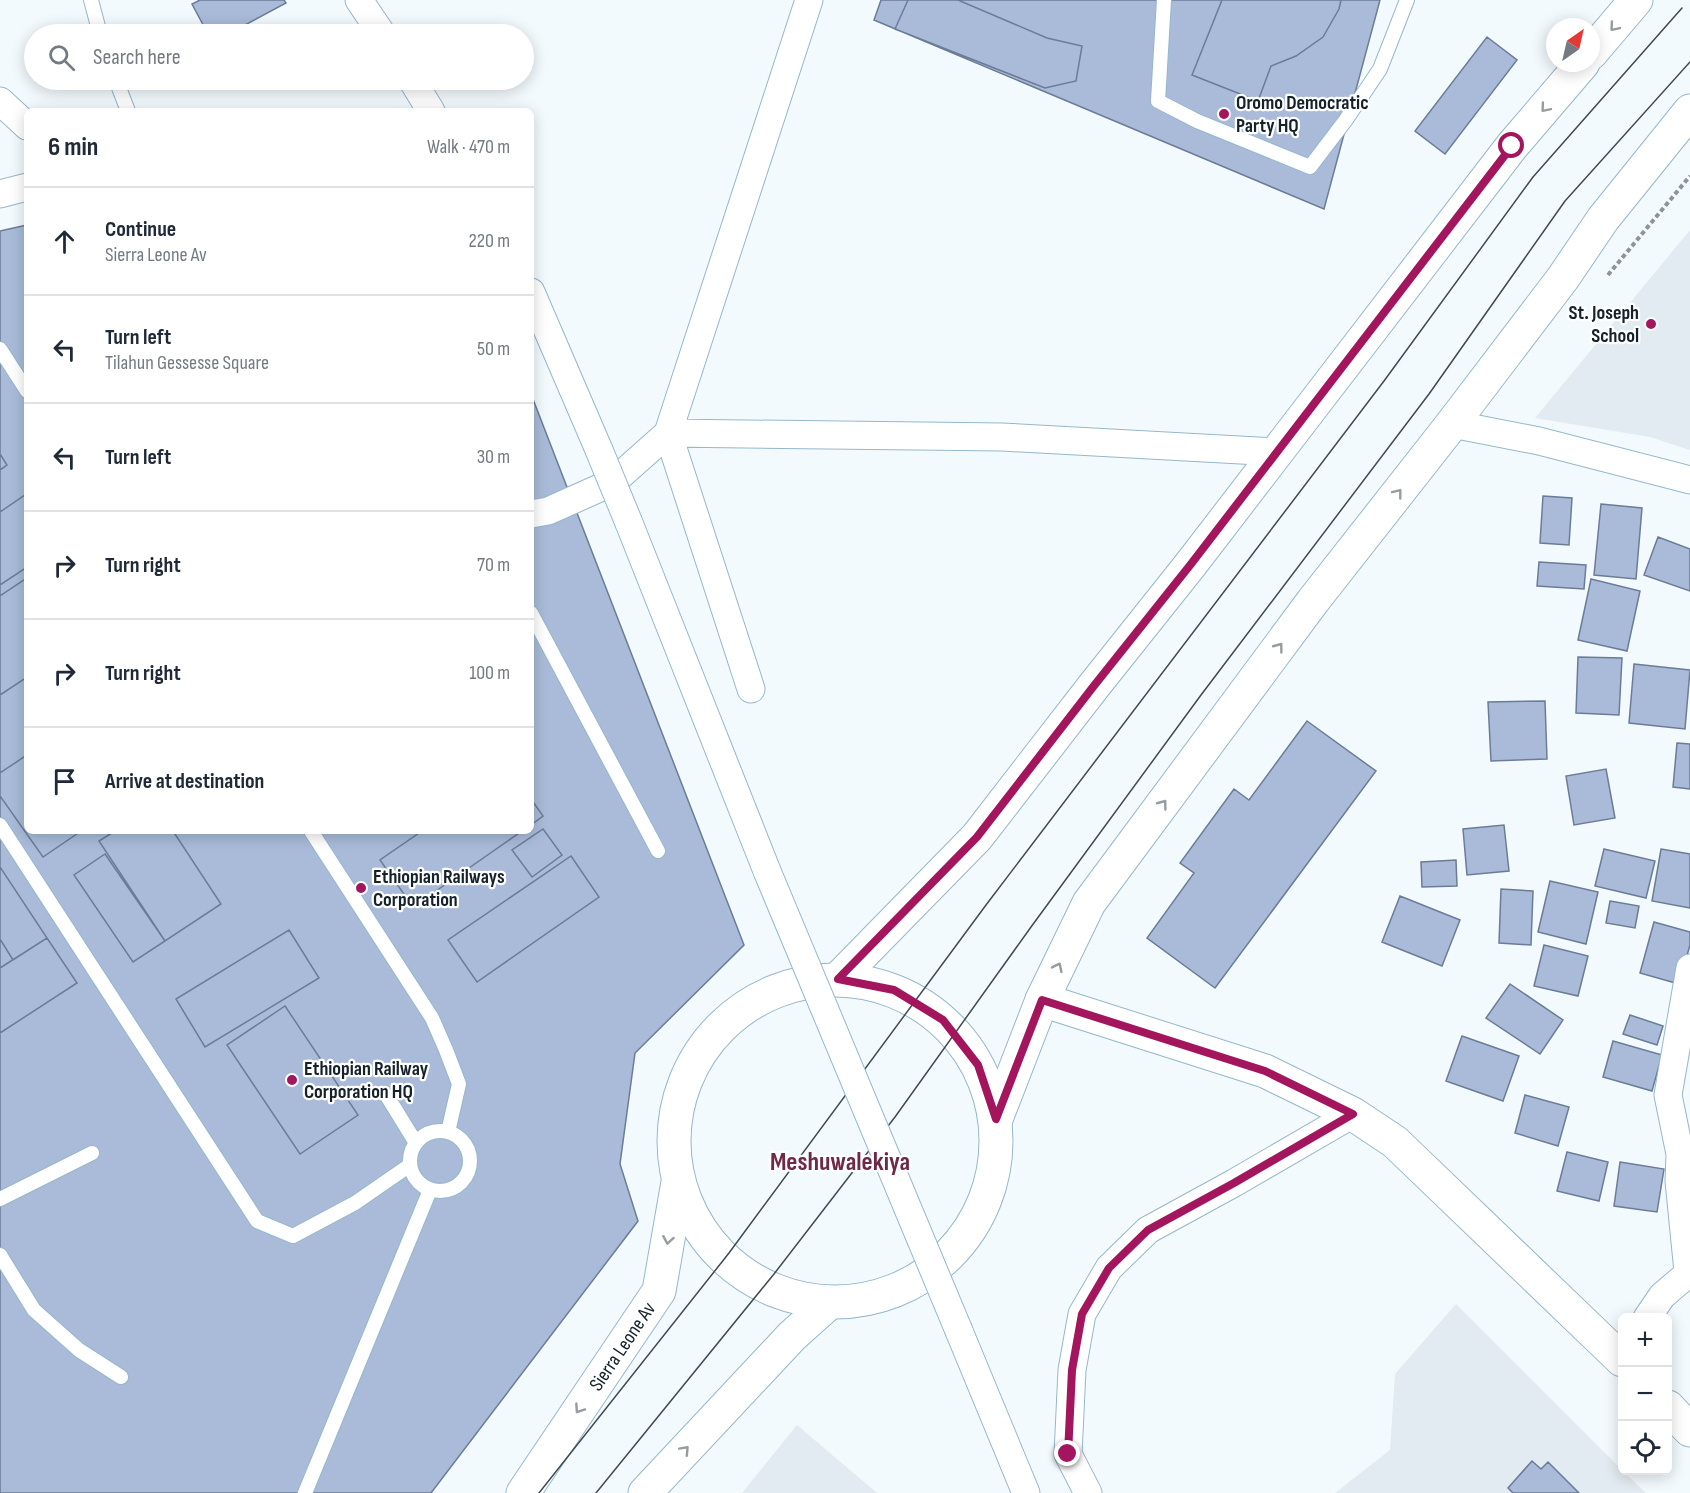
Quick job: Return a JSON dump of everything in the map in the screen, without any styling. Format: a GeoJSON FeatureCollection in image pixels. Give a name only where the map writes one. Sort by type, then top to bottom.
{"type":"FeatureCollection","features":[{"type":"Feature","properties":{"kind":"main road"},"geometry":{"type":"LineString","coordinates":[[1600,42],[1636,0]]}},
{"type":"Feature","properties":{"kind":"main road"},"geometry":{"type":"LineString","coordinates":[[838,979],[977,837],[1191,564],[1512,146],[1575,72]]}},
{"type":"Feature","properties":{"kind":"main road"},"geometry":{"type":"LineString","coordinates":[[996,1119],[978,1065],[943,1020],[894,990],[838,979],[779,989],[728,1018],[691,1065],[674,1122],[678,1182],[699,1229],[734,1267],[779,1293],[829,1304],[899,1291],[957,1251],[991,1189],[996,1119],[1042,1000],[1089,903],[1313,601],[1452,424],[1563,278],[1604,219],[1690,111]]}},
{"type":"Feature","properties":{"kind":"main road"},"geometry":{"type":"LineString","coordinates":[[1042,1000],[1265,1071],[1353,1114],[1395,1142],[1618,1352]]}},
{"type":"Feature","properties":{"kind":"main road","name":"Sierra Leone Av"},"geometry":{"type":"LineString","coordinates":[[523,1493],[658,1291],[678,1182]]}},
{"type":"Feature","properties":{"kind":"main road"},"geometry":{"type":"LineString","coordinates":[[645,1493],[792,1336],[829,1304]]}},
{"type":"Feature","properties":{"kind":"main road"},"geometry":{"type":"LineString","coordinates":[[1672,1411],[1690,1430]]}},
{"type":"Feature","properties":{"kind":"street"},"geometry":{"type":"LineString","coordinates":[[359,0],[375,24]]}},
{"type":"Feature","properties":{"kind":"street"},"geometry":{"type":"LineString","coordinates":[[534,513],[548,511],[613,482],[668,433],[809,0]]}},
{"type":"Feature","properties":{"kind":"street"},"geometry":{"type":"LineString","coordinates":[[418,90],[429,108]]}},
{"type":"Feature","properties":{"kind":"street"},"geometry":{"type":"LineString","coordinates":[[0,101],[24,123]]}},
{"type":"Feature","properties":{"kind":"street"},"geometry":{"type":"LineString","coordinates":[[0,194],[24,188]]}},
{"type":"Feature","properties":{"kind":"street"},"geometry":{"type":"LineString","coordinates":[[534,299],[599,450],[767,871],[1026,1493]]}},
{"type":"Feature","properties":{"kind":"street"},"geometry":{"type":"LineString","coordinates":[[1452,424],[1539,441],[1690,480]]}},
{"type":"Feature","properties":{"kind":"street"},"geometry":{"type":"LineString","coordinates":[[668,433],[1002,437],[1276,452]]}},
{"type":"Feature","properties":{"kind":"street"},"geometry":{"type":"LineString","coordinates":[[668,433],[751,689]]}},
{"type":"Feature","properties":{"kind":"street"},"geometry":{"type":"LineString","coordinates":[[1650,1313],[1662,1296],[1689,1272],[1679,1181],[1680,1154],[1668,1095],[1690,968]]}},
{"type":"Feature","properties":{"kind":"street"},"geometry":{"type":"LineString","coordinates":[[1088,1493],[1068,1454],[1072,1370],[1082,1314],[1109,1268],[1148,1230],[1353,1114]]}},
{"type":"Feature","properties":{"kind":"lane"},"geometry":{"type":"LineString","coordinates":[[92,0],[98,24]]}},
{"type":"Feature","properties":{"kind":"lane"},"geometry":{"type":"LineString","coordinates":[[1164,0],[1158,101],[1197,122],[1310,167],[1380,69],[1407,0]]}},
{"type":"Feature","properties":{"kind":"lane"},"geometry":{"type":"LineString","coordinates":[[120,90],[127,108]]}},
{"type":"Feature","properties":{"kind":"lane"},"geometry":{"type":"LineString","coordinates":[[0,349],[24,386]]}},
{"type":"Feature","properties":{"kind":"lane"},"geometry":{"type":"LineString","coordinates":[[534,620],[658,851]]}},
{"type":"Feature","properties":{"kind":"lane"},"geometry":{"type":"LineString","coordinates":[[0,825],[257,1221],[293,1236],[355,1203],[410,1165]]}},
{"type":"Feature","properties":{"kind":"lane"},"geometry":{"type":"LineString","coordinates":[[313,834],[432,1018],[459,1084],[448,1132]]}},
{"type":"Feature","properties":{"kind":"lane"},"geometry":{"type":"LineString","coordinates":[[387,1096],[416,1143]]}},
{"type":"Feature","properties":{"kind":"lane"},"geometry":{"type":"LineString","coordinates":[[436,1131],[448,1132],[458,1137],[466,1146],[470,1157],[469,1169],[464,1180],[456,1188],[444,1191],[430,1190],[422,1185],[414,1176],[410,1165],[411,1153],[416,1143],[425,1135],[436,1131]]}},
{"type":"Feature","properties":{"kind":"lane"},"geometry":{"type":"LineString","coordinates":[[0,1199],[92,1153]]}},
{"type":"Feature","properties":{"kind":"lane"},"geometry":{"type":"LineString","coordinates":[[305,1493],[430,1190]]}},
{"type":"Feature","properties":{"kind":"lane"},"geometry":{"type":"LineString","coordinates":[[0,1255],[34,1310],[79,1350],[121,1377]]}},
{"type":"Feature","properties":{"kind":"shaded area","name":"St. Joseph School"},"geometry":{"type":"Polygon","coordinates":[[[1690,230],[1690,450],[1650,437],[1535,418],[1690,230]]]}},
{"type":"Feature","properties":{"kind":"shaded area"},"geometry":{"type":"Polygon","coordinates":[[[1456,1304],[1618,1466],[1618,1475],[1627,1475],[1646,1493],[1335,1493],[1390,1450],[1395,1374],[1456,1304]]]}},
{"type":"Feature","properties":{"kind":"shaded area"},"geometry":{"type":"Polygon","coordinates":[[[797,1425],[877,1493],[742,1493],[797,1425]]]}},
{"type":"Feature","properties":{"kind":"building"},"geometry":{"type":"Polygon","coordinates":[[[200,0],[284,0],[286,3],[247,24],[203,24],[192,4],[200,0]]]}},
{"type":"Feature","properties":{"kind":"building","name":"Oromo Democratic Party HQ"},"geometry":{"type":"Polygon","coordinates":[[[881,0],[1380,0],[1324,209],[874,20],[881,0]]]}},
{"type":"Feature","properties":{"kind":"building"},"geometry":{"type":"Polygon","coordinates":[[[908,0],[958,0],[1047,38],[1082,46],[1076,81],[1045,88],[895,29],[908,0]]]}},
{"type":"Feature","properties":{"kind":"building"},"geometry":{"type":"Polygon","coordinates":[[[1222,0],[1341,0],[1339,9],[1323,37],[1296,56],[1271,66],[1258,101],[1192,75],[1222,0]]]}},
{"type":"Feature","properties":{"kind":"building"},"geometry":{"type":"Polygon","coordinates":[[[1487,37],[1517,60],[1445,154],[1415,131],[1487,37]]]}},
{"type":"Feature","properties":{"kind":"building","name":"Ethiopian Railways Corporation"},"geometry":{"type":"Polygon","coordinates":[[[24,226],[24,834],[534,834],[534,402],[744,945],[635,1053],[620,1164],[638,1221],[431,1493],[0,1493],[0,231],[24,226]]]}},
{"type":"Feature","properties":{"kind":"building"},"geometry":{"type":"Polygon","coordinates":[[[0,454],[7,465],[0,470],[0,454]]]}},
{"type":"Feature","properties":{"kind":"building"},"geometry":{"type":"Polygon","coordinates":[[[24,496],[24,569],[0,585],[0,512],[24,496]]]}},
{"type":"Feature","properties":{"kind":"building"},"geometry":{"type":"Polygon","coordinates":[[[1543,496],[1572,498],[1569,545],[1540,543],[1543,496]]]}},
{"type":"Feature","properties":{"kind":"building"},"geometry":{"type":"Polygon","coordinates":[[[1601,504],[1642,508],[1636,579],[1594,575],[1601,504]]]}},
{"type":"Feature","properties":{"kind":"building"},"geometry":{"type":"Polygon","coordinates":[[[1658,537],[1690,549],[1690,591],[1644,575],[1658,537]]]}},
{"type":"Feature","properties":{"kind":"building"},"geometry":{"type":"Polygon","coordinates":[[[1539,562],[1586,565],[1584,589],[1537,586],[1539,562]]]}},
{"type":"Feature","properties":{"kind":"building"},"geometry":{"type":"Polygon","coordinates":[[[1591,579],[1640,591],[1627,651],[1578,640],[1591,579]]]}},
{"type":"Feature","properties":{"kind":"building"},"geometry":{"type":"Polygon","coordinates":[[[24,580],[24,679],[0,695],[0,596],[24,580]]]}},
{"type":"Feature","properties":{"kind":"building"},"geometry":{"type":"Polygon","coordinates":[[[1578,657],[1622,658],[1619,715],[1576,713],[1578,657]]]}},
{"type":"Feature","properties":{"kind":"building"},"geometry":{"type":"Polygon","coordinates":[[[1634,664],[1690,670],[1685,729],[1629,723],[1634,664]]]}},
{"type":"Feature","properties":{"kind":"building"},"geometry":{"type":"Polygon","coordinates":[[[1545,701],[1547,759],[1491,761],[1488,702],[1545,701]]]}},
{"type":"Feature","properties":{"kind":"building"},"geometry":{"type":"Polygon","coordinates":[[[1307,721],[1376,771],[1215,988],[1147,938],[1194,873],[1180,863],[1234,789],[1249,800],[1307,721]]]}},
{"type":"Feature","properties":{"kind":"building"},"geometry":{"type":"Polygon","coordinates":[[[1677,743],[1690,744],[1690,789],[1673,787],[1677,743]]]}},
{"type":"Feature","properties":{"kind":"building"},"geometry":{"type":"Polygon","coordinates":[[[24,757],[24,830],[0,796],[0,773],[24,757]]]}},
{"type":"Feature","properties":{"kind":"building"},"geometry":{"type":"Polygon","coordinates":[[[1606,769],[1615,818],[1574,825],[1566,776],[1606,769]]]}},
{"type":"Feature","properties":{"kind":"building"},"geometry":{"type":"Polygon","coordinates":[[[534,803],[543,816],[534,823],[534,803]]]}},
{"type":"Feature","properties":{"kind":"building"},"geometry":{"type":"Polygon","coordinates":[[[1504,825],[1509,871],[1467,875],[1463,829],[1504,825]]]}},
{"type":"Feature","properties":{"kind":"building"},"geometry":{"type":"Polygon","coordinates":[[[543,829],[562,855],[532,877],[512,850],[543,829]]]}},
{"type":"Feature","properties":{"kind":"building"},"geometry":{"type":"Polygon","coordinates":[[[27,834],[77,834],[43,857],[27,834]]]}},
{"type":"Feature","properties":{"kind":"building"},"geometry":{"type":"Polygon","coordinates":[[[110,834],[175,834],[221,904],[165,941],[99,841],[110,834]]]}},
{"type":"Feature","properties":{"kind":"building"},"geometry":{"type":"Polygon","coordinates":[[[418,834],[518,834],[413,907],[380,860],[418,834]]]}},
{"type":"Feature","properties":{"kind":"building"},"geometry":{"type":"Polygon","coordinates":[[[1604,849],[1655,861],[1646,898],[1595,886],[1604,849]]]}},
{"type":"Feature","properties":{"kind":"building"},"geometry":{"type":"Polygon","coordinates":[[[1661,849],[1690,854],[1690,908],[1652,901],[1661,849]]]}},
{"type":"Feature","properties":{"kind":"building"},"geometry":{"type":"Polygon","coordinates":[[[105,854],[165,941],[133,962],[74,875],[105,854]]]}},
{"type":"Feature","properties":{"kind":"building"},"geometry":{"type":"Polygon","coordinates":[[[571,856],[599,897],[477,982],[448,940],[571,856]]]}},
{"type":"Feature","properties":{"kind":"building"},"geometry":{"type":"Polygon","coordinates":[[[1456,860],[1457,886],[1422,887],[1421,862],[1456,860]]]}},
{"type":"Feature","properties":{"kind":"building"},"geometry":{"type":"Polygon","coordinates":[[[0,867],[47,938],[13,960],[0,939],[0,867]]]}},
{"type":"Feature","properties":{"kind":"building"},"geometry":{"type":"Polygon","coordinates":[[[1550,881],[1598,892],[1586,944],[1538,932],[1550,881]]]}},
{"type":"Feature","properties":{"kind":"building"},"geometry":{"type":"Polygon","coordinates":[[[1501,889],[1533,891],[1531,945],[1499,943],[1501,889]]]}},
{"type":"Feature","properties":{"kind":"building"},"geometry":{"type":"Polygon","coordinates":[[[1400,896],[1460,920],[1442,966],[1382,942],[1400,896]]]}},
{"type":"Feature","properties":{"kind":"building"},"geometry":{"type":"Polygon","coordinates":[[[1610,901],[1639,906],[1635,928],[1606,923],[1610,901]]]}},
{"type":"Feature","properties":{"kind":"building"},"geometry":{"type":"Polygon","coordinates":[[[1654,922],[1690,932],[1690,945],[1679,984],[1640,973],[1654,922]]]}},
{"type":"Feature","properties":{"kind":"building"},"geometry":{"type":"Polygon","coordinates":[[[289,930],[319,978],[205,1047],[176,999],[289,930]]]}},
{"type":"Feature","properties":{"kind":"building"},"geometry":{"type":"Polygon","coordinates":[[[47,938],[77,983],[0,1033],[0,968],[47,938]]]}},
{"type":"Feature","properties":{"kind":"building"},"geometry":{"type":"Polygon","coordinates":[[[1544,945],[1588,956],[1578,996],[1534,986],[1544,945]]]}},
{"type":"Feature","properties":{"kind":"building"},"geometry":{"type":"Polygon","coordinates":[[[1510,984],[1563,1020],[1540,1054],[1486,1018],[1510,984]]]}},
{"type":"Feature","properties":{"kind":"building","name":"Ethiopian Railway Corporation HQ"},"geometry":{"type":"Polygon","coordinates":[[[285,1006],[358,1115],[300,1154],[227,1045],[285,1006]]]}},
{"type":"Feature","properties":{"kind":"building"},"geometry":{"type":"Polygon","coordinates":[[[1630,1015],[1663,1026],[1657,1045],[1623,1034],[1630,1015]]]}},
{"type":"Feature","properties":{"kind":"building"},"geometry":{"type":"Polygon","coordinates":[[[1462,1036],[1519,1056],[1503,1101],[1446,1081],[1462,1036]]]}},
{"type":"Feature","properties":{"kind":"building"},"geometry":{"type":"Polygon","coordinates":[[[1613,1041],[1662,1055],[1652,1091],[1603,1077],[1613,1041]]]}},
{"type":"Feature","properties":{"kind":"building"},"geometry":{"type":"Polygon","coordinates":[[[1525,1095],[1569,1107],[1558,1146],[1515,1133],[1525,1095]]]}},
{"type":"Feature","properties":{"kind":"building"},"geometry":{"type":"Polygon","coordinates":[[[1567,1152],[1608,1162],[1599,1201],[1557,1191],[1567,1152]]]}},
{"type":"Feature","properties":{"kind":"building"},"geometry":{"type":"Polygon","coordinates":[[[1620,1162],[1664,1169],[1657,1212],[1614,1206],[1620,1162]]]}},
{"type":"Feature","properties":{"kind":"building"},"geometry":{"type":"Polygon","coordinates":[[[1532,1461],[1541,1469],[1548,1462],[1579,1493],[1513,1493],[1508,1488],[1532,1461]]]}},
{"type":"Feature","properties":{"kind":"tram line"},"geometry":{"type":"LineString","coordinates":[[539,1493],[729,1253],[986,905],[1384,381],[1533,177],[1682,8]]}},
{"type":"Feature","properties":{"kind":"tram line"},"geometry":{"type":"LineString","coordinates":[[596,1493],[774,1274],[895,1117],[1201,695],[1429,394],[1565,201],[1690,62]]}},
{"type":"Feature","properties":{"kind":"place","name":"Oromo Democratic Party HQ"},"geometry":{"type":"Point","coordinates":[1224,114]}},
{"type":"Feature","properties":{"kind":"place","name":"St. Joseph School"},"geometry":{"type":"Point","coordinates":[1651,324]}},
{"type":"Feature","properties":{"kind":"place","name":"Ethiopian Railways Corporation"},"geometry":{"type":"Point","coordinates":[361,888]}},
{"type":"Feature","properties":{"kind":"place","name":"Ethiopian Railway Corporation HQ"},"geometry":{"type":"Point","coordinates":[292,1080]}},
{"type":"Feature","properties":{"kind":"district","name":"Meshuwalekiya"},"geometry":{"type":"Point","coordinates":[840,1161]}},
{"type":"Feature","properties":{"kind":"route"},"geometry":{"type":"LineString","coordinates":[[1068,1454],[1072,1370],[1082,1314],[1109,1268],[1148,1230],[1353,1114],[1265,1071],[1042,1000],[996,1119],[978,1065],[943,1020],[894,990],[838,979],[977,837],[1191,564],[1512,146]]}}]}
